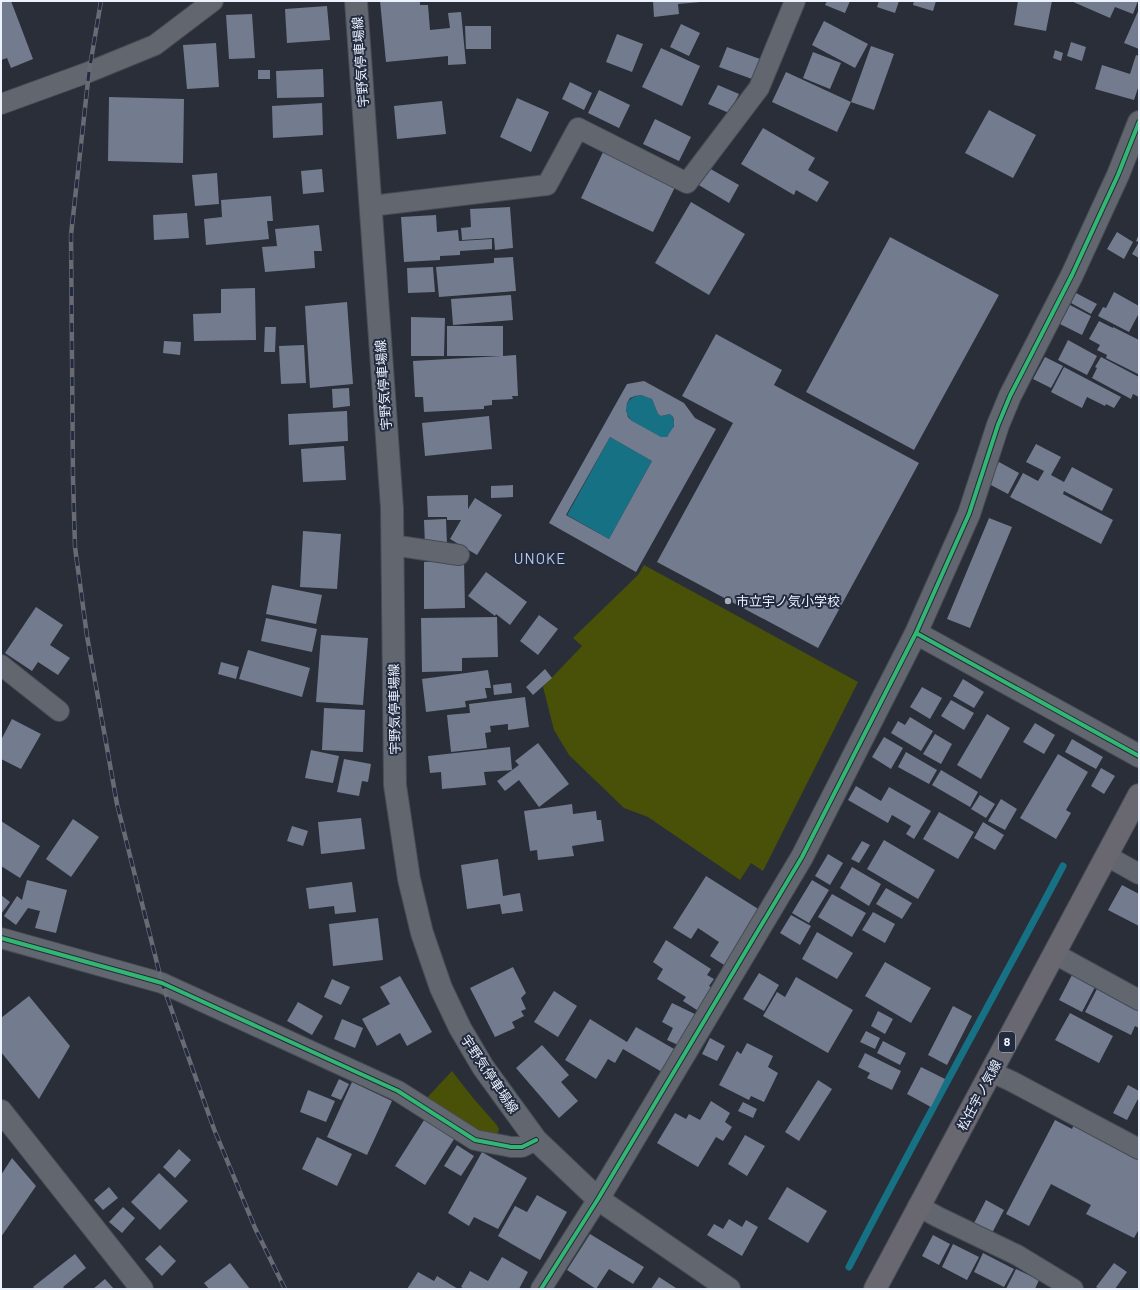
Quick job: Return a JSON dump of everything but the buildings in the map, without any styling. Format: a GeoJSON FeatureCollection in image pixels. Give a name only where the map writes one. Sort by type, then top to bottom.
{"type":"FeatureCollection","features":[{"type":"Feature","properties":{"kind":"main road","name":"松任宇ノ気線"},"geometry":{"type":"LineString","coordinates":[[875,1289],[1139,795]]}},
{"type":"Feature","properties":{"kind":"street"},"geometry":{"type":"LineString","coordinates":[[1,104],[89,72],[155,45],[213,1]]}},
{"type":"Feature","properties":{"kind":"street","name":"宇野気停車場線"},"geometry":{"type":"LineString","coordinates":[[356,1],[392,508],[395,785],[409,879],[422,933],[441,988],[460,1028],[483,1067],[536,1140],[598,1199],[730,1289]]}},
{"type":"Feature","properties":{"kind":"street"},"geometry":{"type":"LineString","coordinates":[[370,206],[547,185],[578,128],[687,183],[758,88],[795,1]]}},
{"type":"Feature","properties":{"kind":"street"},"geometry":{"type":"LineString","coordinates":[[541,1289],[598,1199],[802,857],[916,633],[969,514],[998,425],[1010,396],[1072,275],[1118,175],[1139,122]]}},
{"type":"Feature","properties":{"kind":"street"},"geometry":{"type":"LineString","coordinates":[[392,546],[459,555]]}},
{"type":"Feature","properties":{"kind":"street"},"geometry":{"type":"LineString","coordinates":[[916,633],[1139,756]]}},
{"type":"Feature","properties":{"kind":"street"},"geometry":{"type":"LineString","coordinates":[[1,665],[59,711]]}},
{"type":"Feature","properties":{"kind":"street"},"geometry":{"type":"LineString","coordinates":[[1107,856],[1139,874]]}},
{"type":"Feature","properties":{"kind":"street"},"geometry":{"type":"LineString","coordinates":[[1,938],[162,983],[398,1091],[475,1140],[517,1147],[522,1147],[536,1140]]}},
{"type":"Feature","properties":{"kind":"street"},"geometry":{"type":"LineString","coordinates":[[1055,954],[1139,1000]]}},
{"type":"Feature","properties":{"kind":"street"},"geometry":{"type":"LineString","coordinates":[[991,1072],[1012,1081],[1139,1150]]}},
{"type":"Feature","properties":{"kind":"street"},"geometry":{"type":"LineString","coordinates":[[1,1111],[142,1289]]}},
{"type":"Feature","properties":{"kind":"street"},"geometry":{"type":"LineString","coordinates":[[918,1206],[1017,1255],[1073,1289]]}},
{"type":"Feature","properties":{"kind":"green space"},"geometry":{"type":"Polygon","coordinates":[[[644,565],[858,682],[763,871],[751,863],[740,880],[648,817],[624,808],[569,755],[554,730],[543,687],[582,646],[573,638],[638,575],[644,565]]]}},
{"type":"Feature","properties":{"kind":"green space"},"geometry":{"type":"Polygon","coordinates":[[[452,1071],[496,1124],[499,1129],[498,1133],[494,1136],[487,1137],[423,1102],[452,1071]]]}},
{"type":"Feature","properties":{"kind":"water"},"geometry":{"type":"Polygon","coordinates":[[[641,395],[652,399],[658,414],[661,416],[670,414],[674,420],[674,426],[667,437],[664,438],[645,430],[633,422],[628,416],[626,408],[629,400],[641,395]]]}},
{"type":"Feature","properties":{"kind":"water"},"geometry":{"type":"Polygon","coordinates":[[[610,437],[652,461],[609,539],[567,515],[610,437]]]}},
{"type":"Feature","properties":{"kind":"waterway"},"geometry":{"type":"LineString","coordinates":[[849,1267],[1063,866]]}},
{"type":"Feature","properties":{"kind":"railway"},"geometry":{"type":"LineString","coordinates":[[101,1],[89,72],[71,235],[75,547],[87,636],[117,804],[162,983],[214,1129],[255,1228],[285,1289]]}},
{"type":"Feature","properties":{"kind":"cycle path"},"geometry":{"type":"LineString","coordinates":[[1139,122],[1118,175],[1072,275],[1010,396],[998,425],[969,514],[916,633],[1139,756]]}},
{"type":"Feature","properties":{"kind":"cycle path"},"geometry":{"type":"LineString","coordinates":[[541,1289],[598,1199],[802,857],[916,633]]}},
{"type":"Feature","properties":{"kind":"cycle path"},"geometry":{"type":"LineString","coordinates":[[1,938],[162,983],[398,1091],[475,1140],[511,1147],[522,1147],[536,1140]]}},
{"type":"Feature","properties":{"kind":"place","name":"市立宇ノ気小学校"},"geometry":{"type":"Point","coordinates":[728,601]}},
{"type":"Feature","properties":{"kind":"district","name":"UNOKE"},"geometry":{"type":"Point","coordinates":[540,559]}}]}
